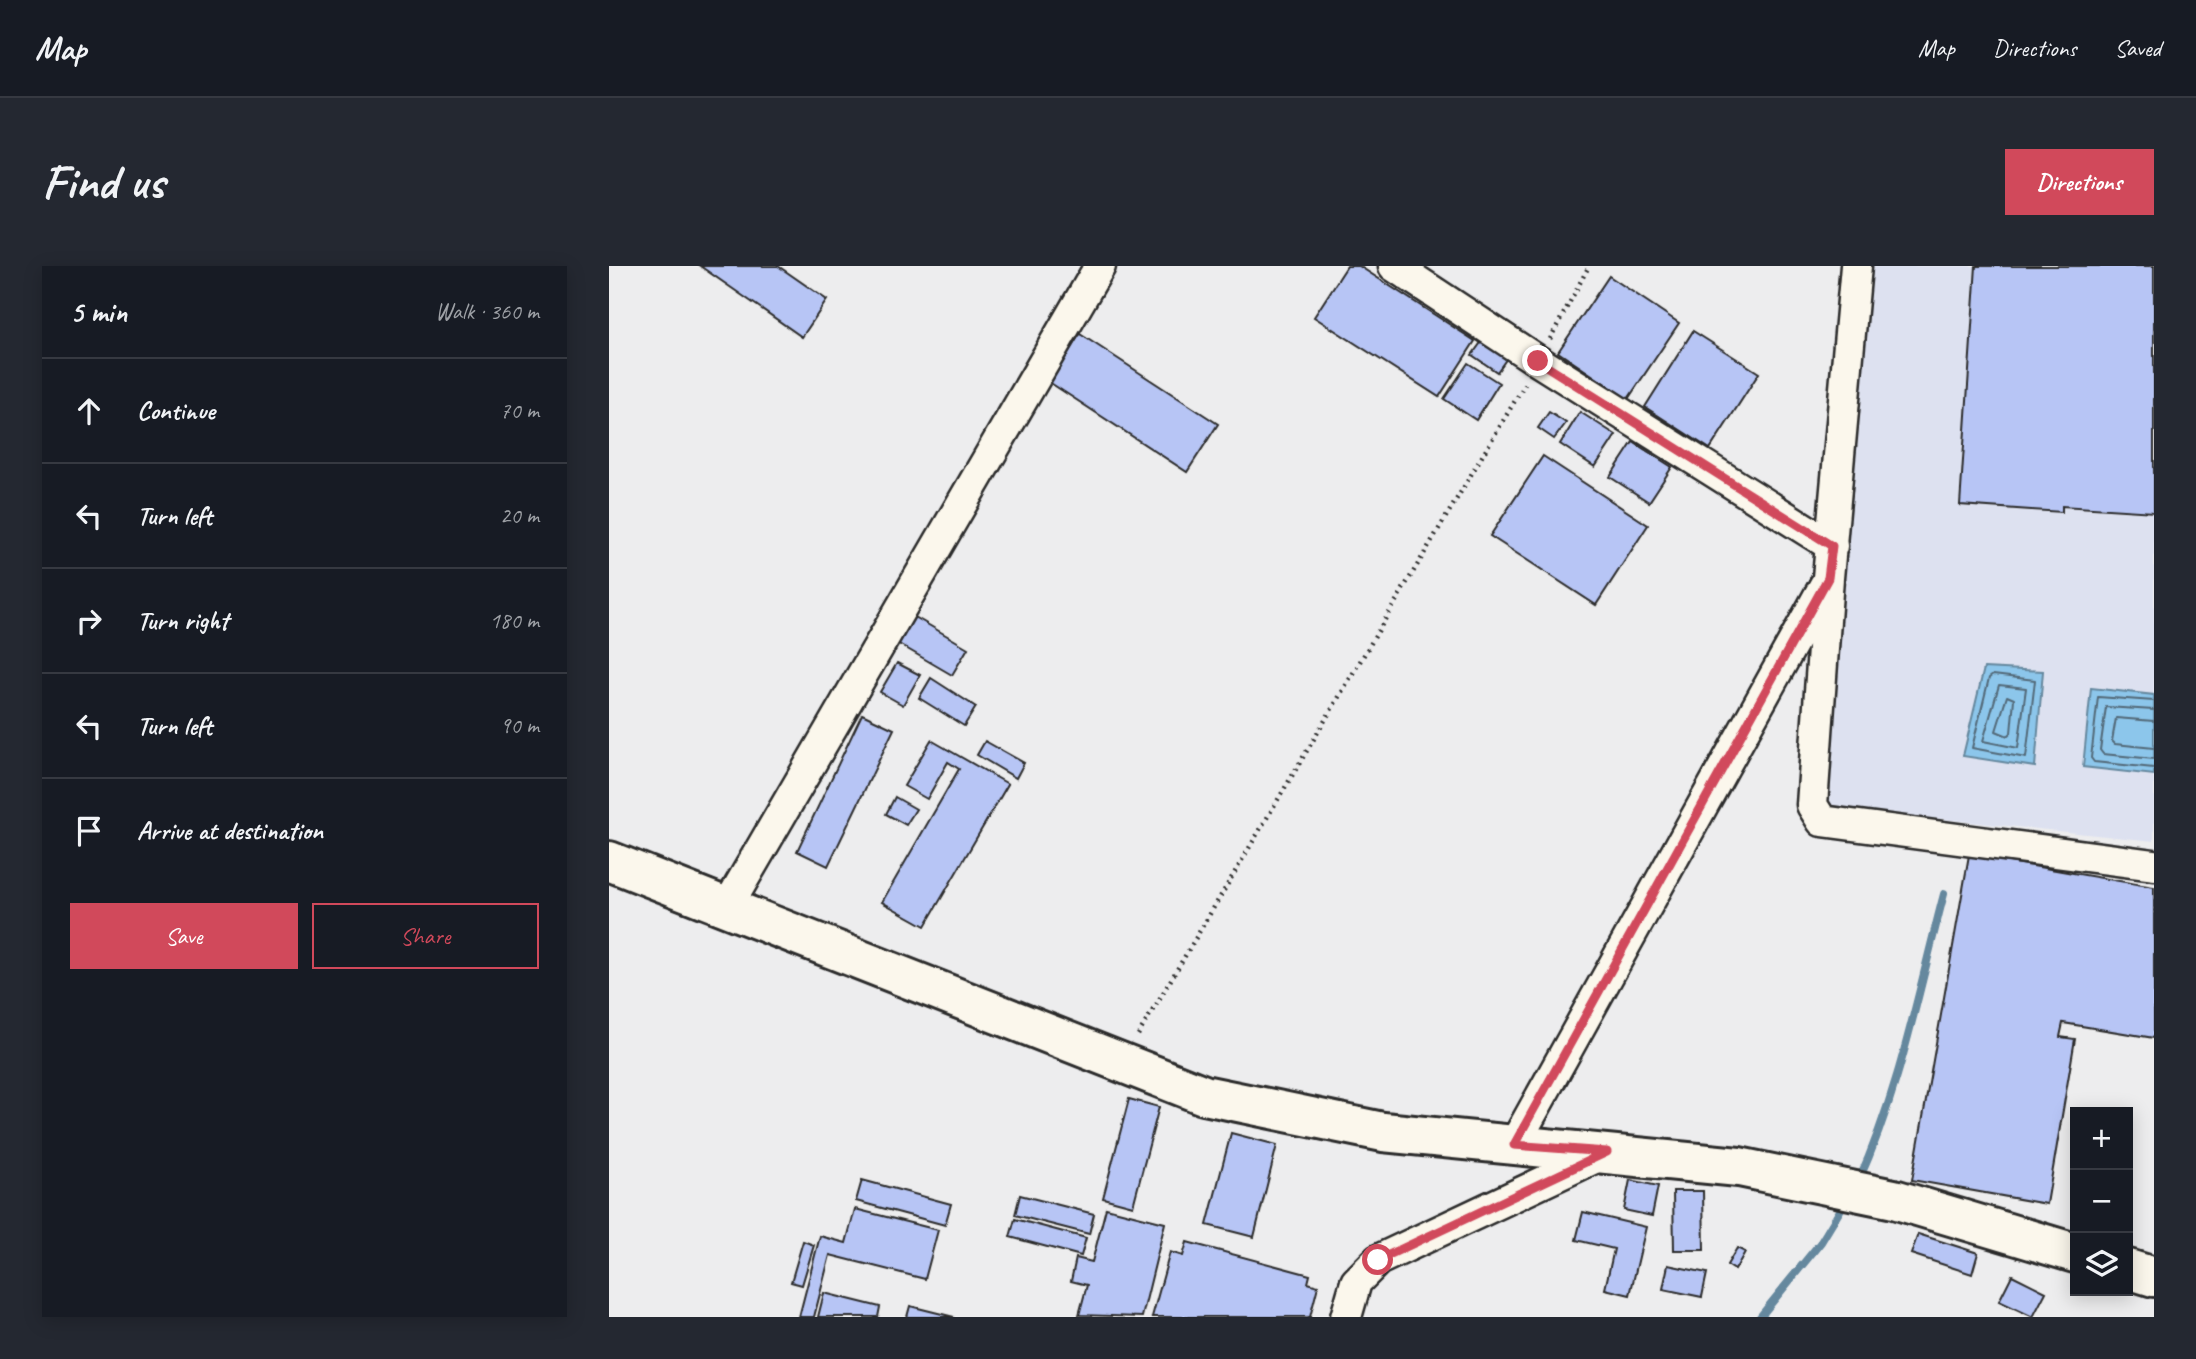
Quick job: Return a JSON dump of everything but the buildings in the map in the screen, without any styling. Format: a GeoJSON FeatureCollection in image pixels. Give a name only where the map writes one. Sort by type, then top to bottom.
{"type":"FeatureCollection","features":[{"type":"Feature","properties":{"kind":"street"},"geometry":{"type":"LineString","coordinates":[[726,909],[1100,266]]}},
{"type":"Feature","properties":{"kind":"street"},"geometry":{"type":"LineString","coordinates":[[1394,266],[1538,361],[1832,546]]}},
{"type":"Feature","properties":{"kind":"street"},"geometry":{"type":"LineString","coordinates":[[1856,266],[1828,578],[1812,805],[1822,821],[2154,864]]}},
{"type":"Feature","properties":{"kind":"street"},"geometry":{"type":"LineString","coordinates":[[1514,1145],[1828,578]]}},
{"type":"Feature","properties":{"kind":"street"},"geometry":{"type":"LineString","coordinates":[[609,861],[1120,1065],[1203,1095],[1294,1116],[1383,1132],[1739,1167],[1852,1190],[2070,1252]]}},
{"type":"Feature","properties":{"kind":"street"},"geometry":{"type":"LineString","coordinates":[[1346,1317],[1356,1282],[1378,1260],[1607,1152]]}},
{"type":"Feature","properties":{"kind":"street"},"geometry":{"type":"LineString","coordinates":[[2133,1270],[2154,1276]]}},
{"type":"Feature","properties":{"kind":"path"},"geometry":{"type":"LineString","coordinates":[[1120,1065],[1538,361],[1589,266]]}},
{"type":"Feature","properties":{"kind":"shaded area"},"geometry":{"type":"Polygon","coordinates":[[[1869,266],[2154,266],[2154,841],[1834,808],[1820,791],[1869,266]]]}},
{"type":"Feature","properties":{"kind":"water"},"geometry":{"type":"Polygon","coordinates":[[[1984,668],[2043,671],[2035,767],[1963,756],[1984,668]]]}},
{"type":"Feature","properties":{"kind":"water"},"geometry":{"type":"Polygon","coordinates":[[[2091,688],[2154,695],[2154,775],[2083,767],[2091,688]]]}},
{"type":"Feature","properties":{"kind":"waterway"},"geometry":{"type":"LineString","coordinates":[[1858,1182],[1897,1076],[1944,894]]}},
{"type":"Feature","properties":{"kind":"waterway"},"geometry":{"type":"LineString","coordinates":[[1760,1317],[1821,1242],[1847,1199]]}},
{"type":"Feature","properties":{"kind":"route"},"geometry":{"type":"LineString","coordinates":[[1378,1260],[1409,1243],[1607,1152],[1514,1145],[1828,578],[1832,546],[1538,361]]}}]}
